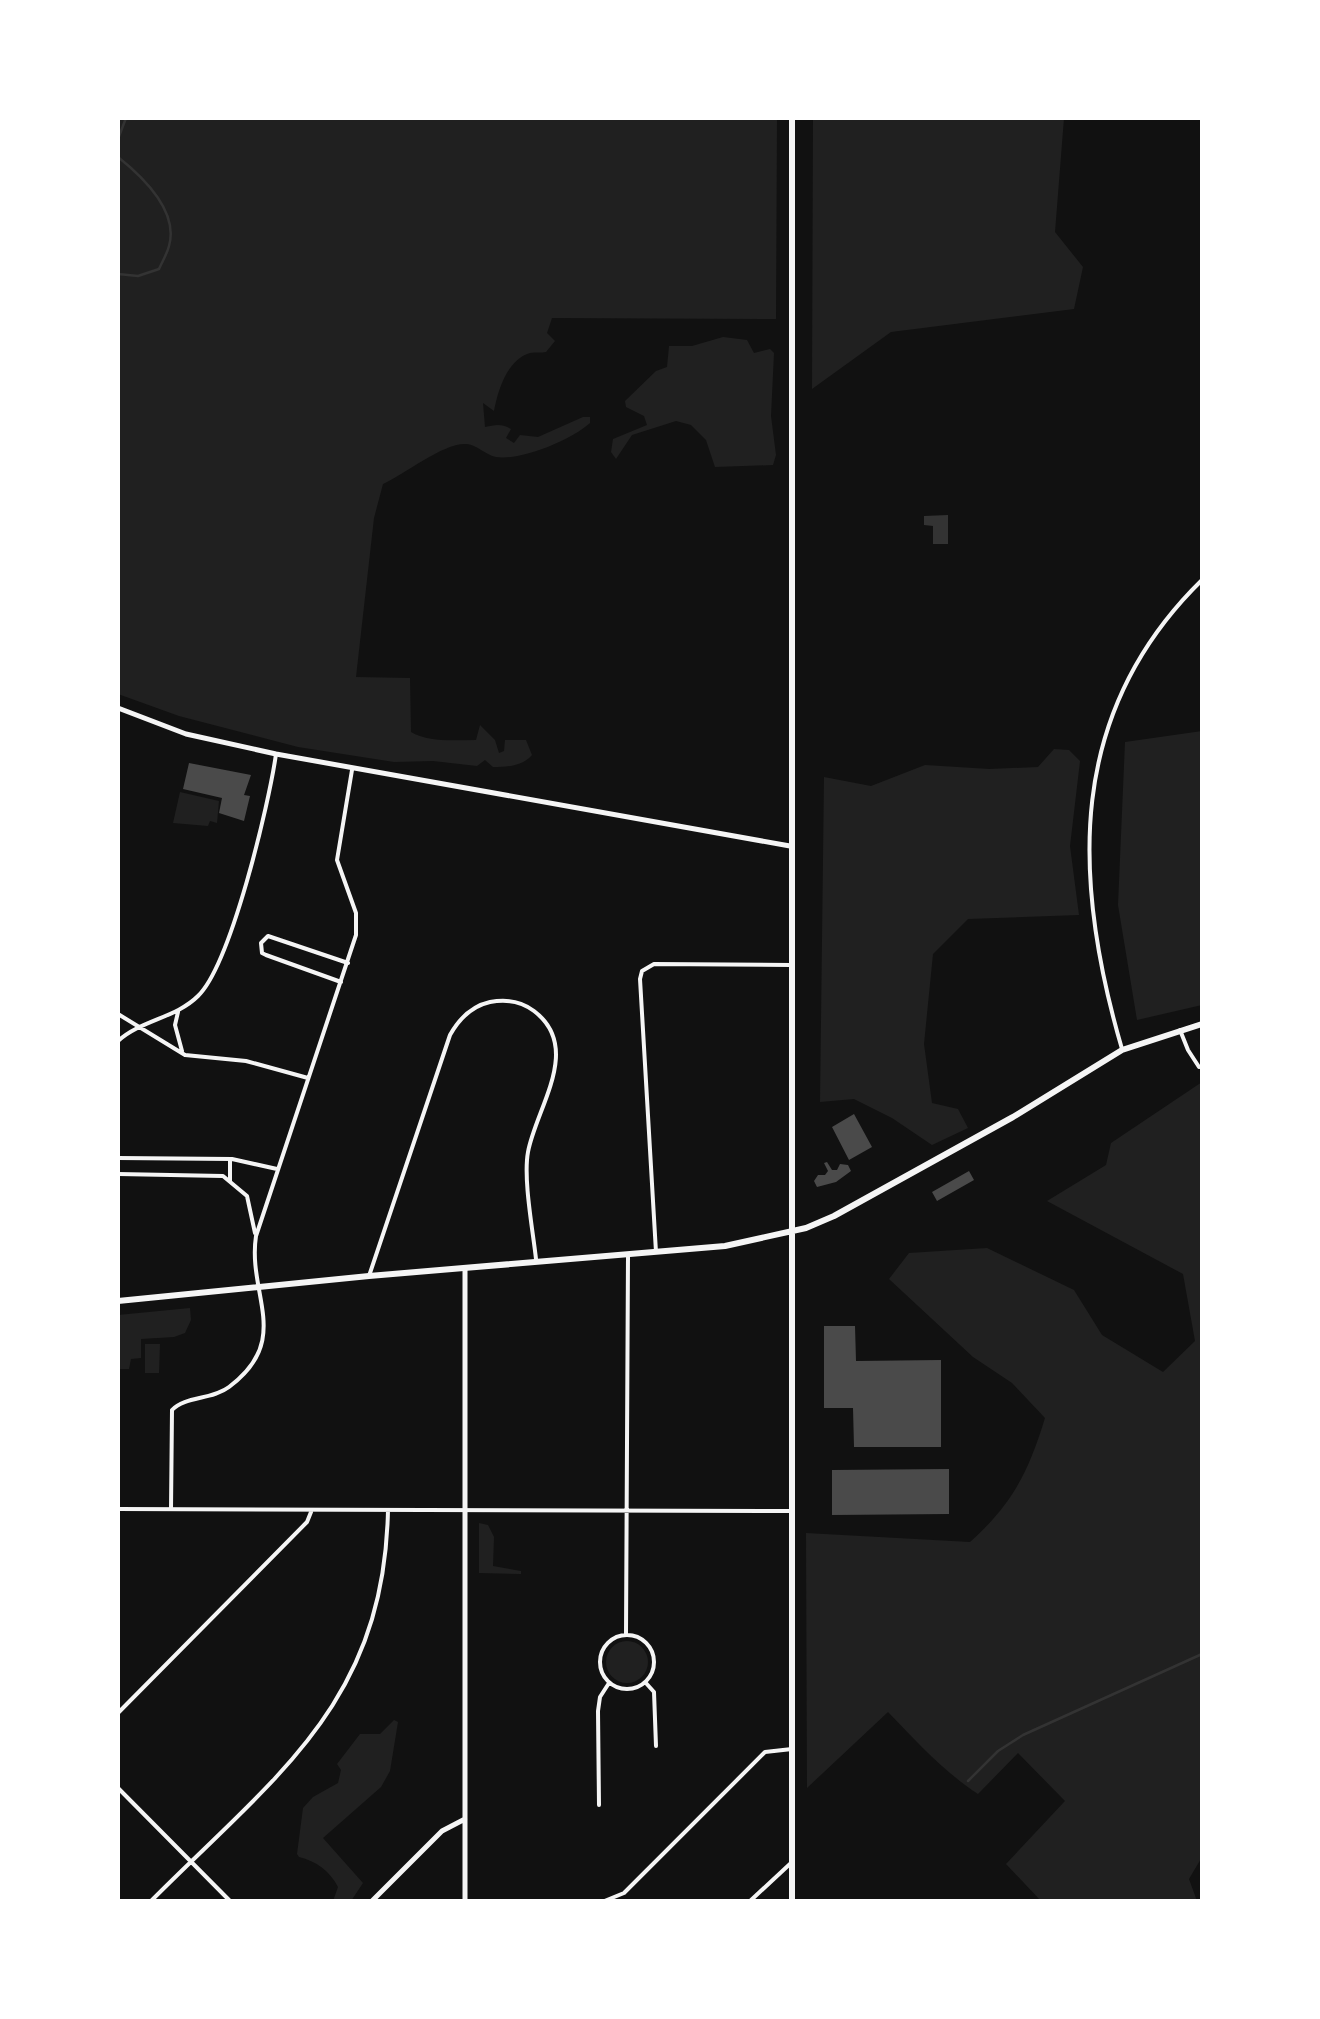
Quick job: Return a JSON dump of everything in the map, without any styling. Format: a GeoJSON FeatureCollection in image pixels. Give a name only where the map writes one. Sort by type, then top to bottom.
{"type":"FeatureCollection","features":[{"type":"Feature","properties":{"kind":"main road"},"geometry":{"type":"LineString","coordinates":[[792,118],[792,1902]]}},
{"type":"Feature","properties":{"kind":"main road"},"geometry":{"type":"LineString","coordinates":[[118,1302],[745,1243],[791,1232],[872,1197],[1122,1050],[1202,1024]]}},
{"type":"Feature","properties":{"kind":"street"},"geometry":{"type":"LineString","coordinates":[[1122,1050],[1106,996],[1088,858],[1092,789],[1105,735],[1126,682],[1172,609],[1202,580]]}},
{"type":"Feature","properties":{"kind":"street"},"geometry":{"type":"LineString","coordinates":[[118,708],[186,734],[276,754],[790,846]]}},
{"type":"Feature","properties":{"kind":"street"},"geometry":{"type":"LineString","coordinates":[[118,1041],[138,1026],[179,1010],[201,993],[219,964],[267,808],[276,754]]}},
{"type":"Feature","properties":{"kind":"street"},"geometry":{"type":"LineString","coordinates":[[172,1509],[172,1410],[179,1403],[220,1393],[250,1366],[260,1350],[265,1327],[264,1304],[254,1268],[256,1236],[348,963],[357,922],[337,860],[352,768]]}},
{"type":"Feature","properties":{"kind":"street"},"geometry":{"type":"LineString","coordinates":[[341,982],[266,955],[261,944],[268,936],[348,963]]}},
{"type":"Feature","properties":{"kind":"street"},"geometry":{"type":"LineString","coordinates":[[656,1252],[640,979],[648,966],[791,965]]}},
{"type":"Feature","properties":{"kind":"street"},"geometry":{"type":"LineString","coordinates":[[368,1276],[450,1035],[471,1010],[496,1001],[518,1002],[538,1014],[550,1030],[557,1054],[527,1157],[536,1263]]}},
{"type":"Feature","properties":{"kind":"street"},"geometry":{"type":"LineString","coordinates":[[179,1010],[176,1040],[185,1055]]}},
{"type":"Feature","properties":{"kind":"street"},"geometry":{"type":"LineString","coordinates":[[118,1014],[185,1055],[246,1060],[308,1078]]}},
{"type":"Feature","properties":{"kind":"street"},"geometry":{"type":"LineString","coordinates":[[1180,1030],[1199,1067]]}},
{"type":"Feature","properties":{"kind":"street"},"geometry":{"type":"LineString","coordinates":[[118,1158],[230,1159],[277,1170]]}},
{"type":"Feature","properties":{"kind":"street"},"geometry":{"type":"LineString","coordinates":[[143,1159],[146,1174]]}},
{"type":"Feature","properties":{"kind":"street"},"geometry":{"type":"LineString","coordinates":[[230,1159],[230,1180]]}},
{"type":"Feature","properties":{"kind":"street"},"geometry":{"type":"LineString","coordinates":[[118,1174],[206,1174],[230,1180],[246,1196],[256,1236]]}},
{"type":"Feature","properties":{"kind":"street"},"geometry":{"type":"LineString","coordinates":[[626,1635],[628,1255]]}},
{"type":"Feature","properties":{"kind":"street"},"geometry":{"type":"LineString","coordinates":[[465,1269],[465,1902]]}},
{"type":"Feature","properties":{"kind":"street"},"geometry":{"type":"LineString","coordinates":[[118,1509],[790,1511]]}},
{"type":"Feature","properties":{"kind":"street"},"geometry":{"type":"LineString","coordinates":[[118,1713],[307,1522],[311,1510]]}},
{"type":"Feature","properties":{"kind":"street"},"geometry":{"type":"LineString","coordinates":[[150,1902],[304,1746],[346,1687],[364,1650],[380,1593],[388,1510]]}},
{"type":"Feature","properties":{"kind":"street"},"geometry":{"type":"LineString","coordinates":[[626,1635],[642,1640],[652,1654],[653,1670],[645,1682],[627,1689],[610,1682],[602,1670],[602,1653],[612,1640],[626,1635]]}},
{"type":"Feature","properties":{"kind":"street"},"geometry":{"type":"LineString","coordinates":[[599,1805],[598,1711],[600,1696],[610,1682]]}},
{"type":"Feature","properties":{"kind":"street"},"geometry":{"type":"LineString","coordinates":[[645,1682],[654,1692],[656,1746]]}},
{"type":"Feature","properties":{"kind":"street"},"geometry":{"type":"LineString","coordinates":[[602,1902],[624,1893],[764,1752],[792,1749]]}},
{"type":"Feature","properties":{"kind":"street"},"geometry":{"type":"LineString","coordinates":[[118,1788],[231,1902]]}},
{"type":"Feature","properties":{"kind":"street"},"geometry":{"type":"LineString","coordinates":[[371,1902],[442,1831],[465,1819]]}},
{"type":"Feature","properties":{"kind":"street"},"geometry":{"type":"LineString","coordinates":[[749,1902],[791,1862]]}},
{"type":"Feature","properties":{"kind":"shaded area"},"geometry":{"type":"Polygon","coordinates":[[[118,118],[777,118],[776,319],[552,318],[547,333],[555,341],[546,352],[530,353],[515,362],[501,385],[494,411],[483,403],[485,427],[501,425],[511,429],[506,438],[514,443],[520,435],[538,437],[583,417],[590,417],[590,423],[558,442],[519,456],[496,457],[471,445],[458,445],[436,453],[383,484],[374,518],[356,677],[410,678],[411,732],[418,736],[476,740],[480,725],[495,740],[499,753],[504,751],[505,740],[526,740],[532,755],[524,762],[493,767],[485,760],[477,766],[394,762],[298,747],[179,716],[118,694],[118,118]]]}},
{"type":"Feature","properties":{"kind":"shaded area"},"geometry":{"type":"Polygon","coordinates":[[[813,118],[1064,118],[1055,232],[1083,267],[1074,309],[891,332],[812,389],[813,118]]]}},
{"type":"Feature","properties":{"kind":"shaded area"},"geometry":{"type":"Polygon","coordinates":[[[723,337],[747,340],[754,353],[770,349],[774,353],[773,465],[715,467],[706,440],[691,425],[676,421],[632,435],[616,459],[611,452],[613,439],[647,425],[644,416],[626,407],[625,401],[656,371],[667,367],[669,346],[692,346],[723,337]]]}},
{"type":"Feature","properties":{"kind":"shaded area"},"geometry":{"type":"Polygon","coordinates":[[[948,515],[948,544],[933,544],[933,526],[924,525],[924,516],[948,515]]]}},
{"type":"Feature","properties":{"kind":"shaded area"},"geometry":{"type":"Polygon","coordinates":[[[1202,731],[1202,1005],[1137,1020],[1118,905],[1125,742],[1202,731]]]}},
{"type":"Feature","properties":{"kind":"shaded area"},"geometry":{"type":"Polygon","coordinates":[[[1054,749],[1069,750],[1080,761],[1070,846],[1079,915],[968,919],[933,954],[924,1044],[932,1103],[958,1109],[968,1128],[932,1145],[854,1099],[820,1102],[824,777],[871,786],[925,765],[1038,767],[1054,749]]]}},
{"type":"Feature","properties":{"kind":"shaded area"},"geometry":{"type":"Polygon","coordinates":[[[180,792],[219,801],[217,823],[173,823],[180,792]]]}},
{"type":"Feature","properties":{"kind":"shaded area"},"geometry":{"type":"Polygon","coordinates":[[[1202,1082],[1202,1857],[1189,1879],[1197,1901],[1041,1901],[1006,1864],[1065,1801],[1018,1753],[978,1794],[942,1766],[888,1712],[807,1788],[806,1533],[970,1542],[1008,1500],[1039,1438],[1045,1418],[1012,1383],[973,1357],[889,1279],[909,1253],[987,1248],[1074,1290],[1102,1335],[1163,1372],[1195,1341],[1183,1274],[1047,1201],[1106,1165],[1111,1143],[1202,1082]]]}},
{"type":"Feature","properties":{"kind":"shaded area"},"geometry":{"type":"Polygon","coordinates":[[[190,1308],[191,1320],[185,1333],[141,1339],[141,1358],[131,1359],[129,1369],[118,1369],[118,1315],[190,1308]]]}},
{"type":"Feature","properties":{"kind":"shaded area"},"geometry":{"type":"Polygon","coordinates":[[[145,1344],[160,1344],[159,1373],[145,1373],[145,1344]]]}},
{"type":"Feature","properties":{"kind":"shaded area"},"geometry":{"type":"Polygon","coordinates":[[[479,1523],[488,1525],[494,1537],[493,1566],[521,1574],[479,1573],[479,1523]]]}},
{"type":"Feature","properties":{"kind":"shaded area"},"geometry":{"type":"Polygon","coordinates":[[[627,1641],[642,1647],[648,1662],[642,1677],[627,1683],[612,1677],[606,1662],[612,1647],[627,1641]]]}},
{"type":"Feature","properties":{"kind":"shaded area"},"geometry":{"type":"Polygon","coordinates":[[[394,1720],[398,1722],[390,1771],[381,1787],[323,1838],[363,1883],[351,1901],[333,1901],[338,1887],[331,1876],[297,1854],[303,1808],[313,1797],[338,1783],[341,1770],[337,1764],[360,1734],[380,1734],[394,1720]]]}},
{"type":"Feature","properties":{"kind":"building"},"geometry":{"type":"Polygon","coordinates":[[[189,763],[251,775],[244,795],[250,796],[244,821],[219,813],[222,798],[183,789],[189,763]]]}},
{"type":"Feature","properties":{"kind":"building"},"geometry":{"type":"Polygon","coordinates":[[[854,1114],[872,1147],[849,1160],[832,1127],[854,1114]]]}},
{"type":"Feature","properties":{"kind":"building"},"geometry":{"type":"Polygon","coordinates":[[[824,1163],[832,1170],[840,1164],[848,1165],[851,1171],[836,1182],[817,1187],[814,1181],[828,1171],[824,1163]]]}},
{"type":"Feature","properties":{"kind":"building"},"geometry":{"type":"Polygon","coordinates":[[[969,1171],[974,1180],[937,1201],[932,1192],[969,1171]]]}},
{"type":"Feature","properties":{"kind":"building"},"geometry":{"type":"Polygon","coordinates":[[[824,1326],[855,1326],[856,1361],[941,1360],[941,1447],[854,1447],[853,1408],[824,1408],[824,1326]]]}},
{"type":"Feature","properties":{"kind":"building"},"geometry":{"type":"Polygon","coordinates":[[[949,1469],[949,1514],[832,1515],[832,1470],[949,1469]]]}},
{"type":"Feature","properties":{"kind":"waterway"},"geometry":{"type":"LineString","coordinates":[[118,139],[126,118]]}},
{"type":"Feature","properties":{"kind":"waterway"},"geometry":{"type":"LineString","coordinates":[[118,157],[157,196],[171,233],[159,269],[138,276],[118,274]]}},
{"type":"Feature","properties":{"kind":"waterway"},"geometry":{"type":"LineString","coordinates":[[968,1781],[998,1751],[1023,1735],[1202,1654]]}}]}
